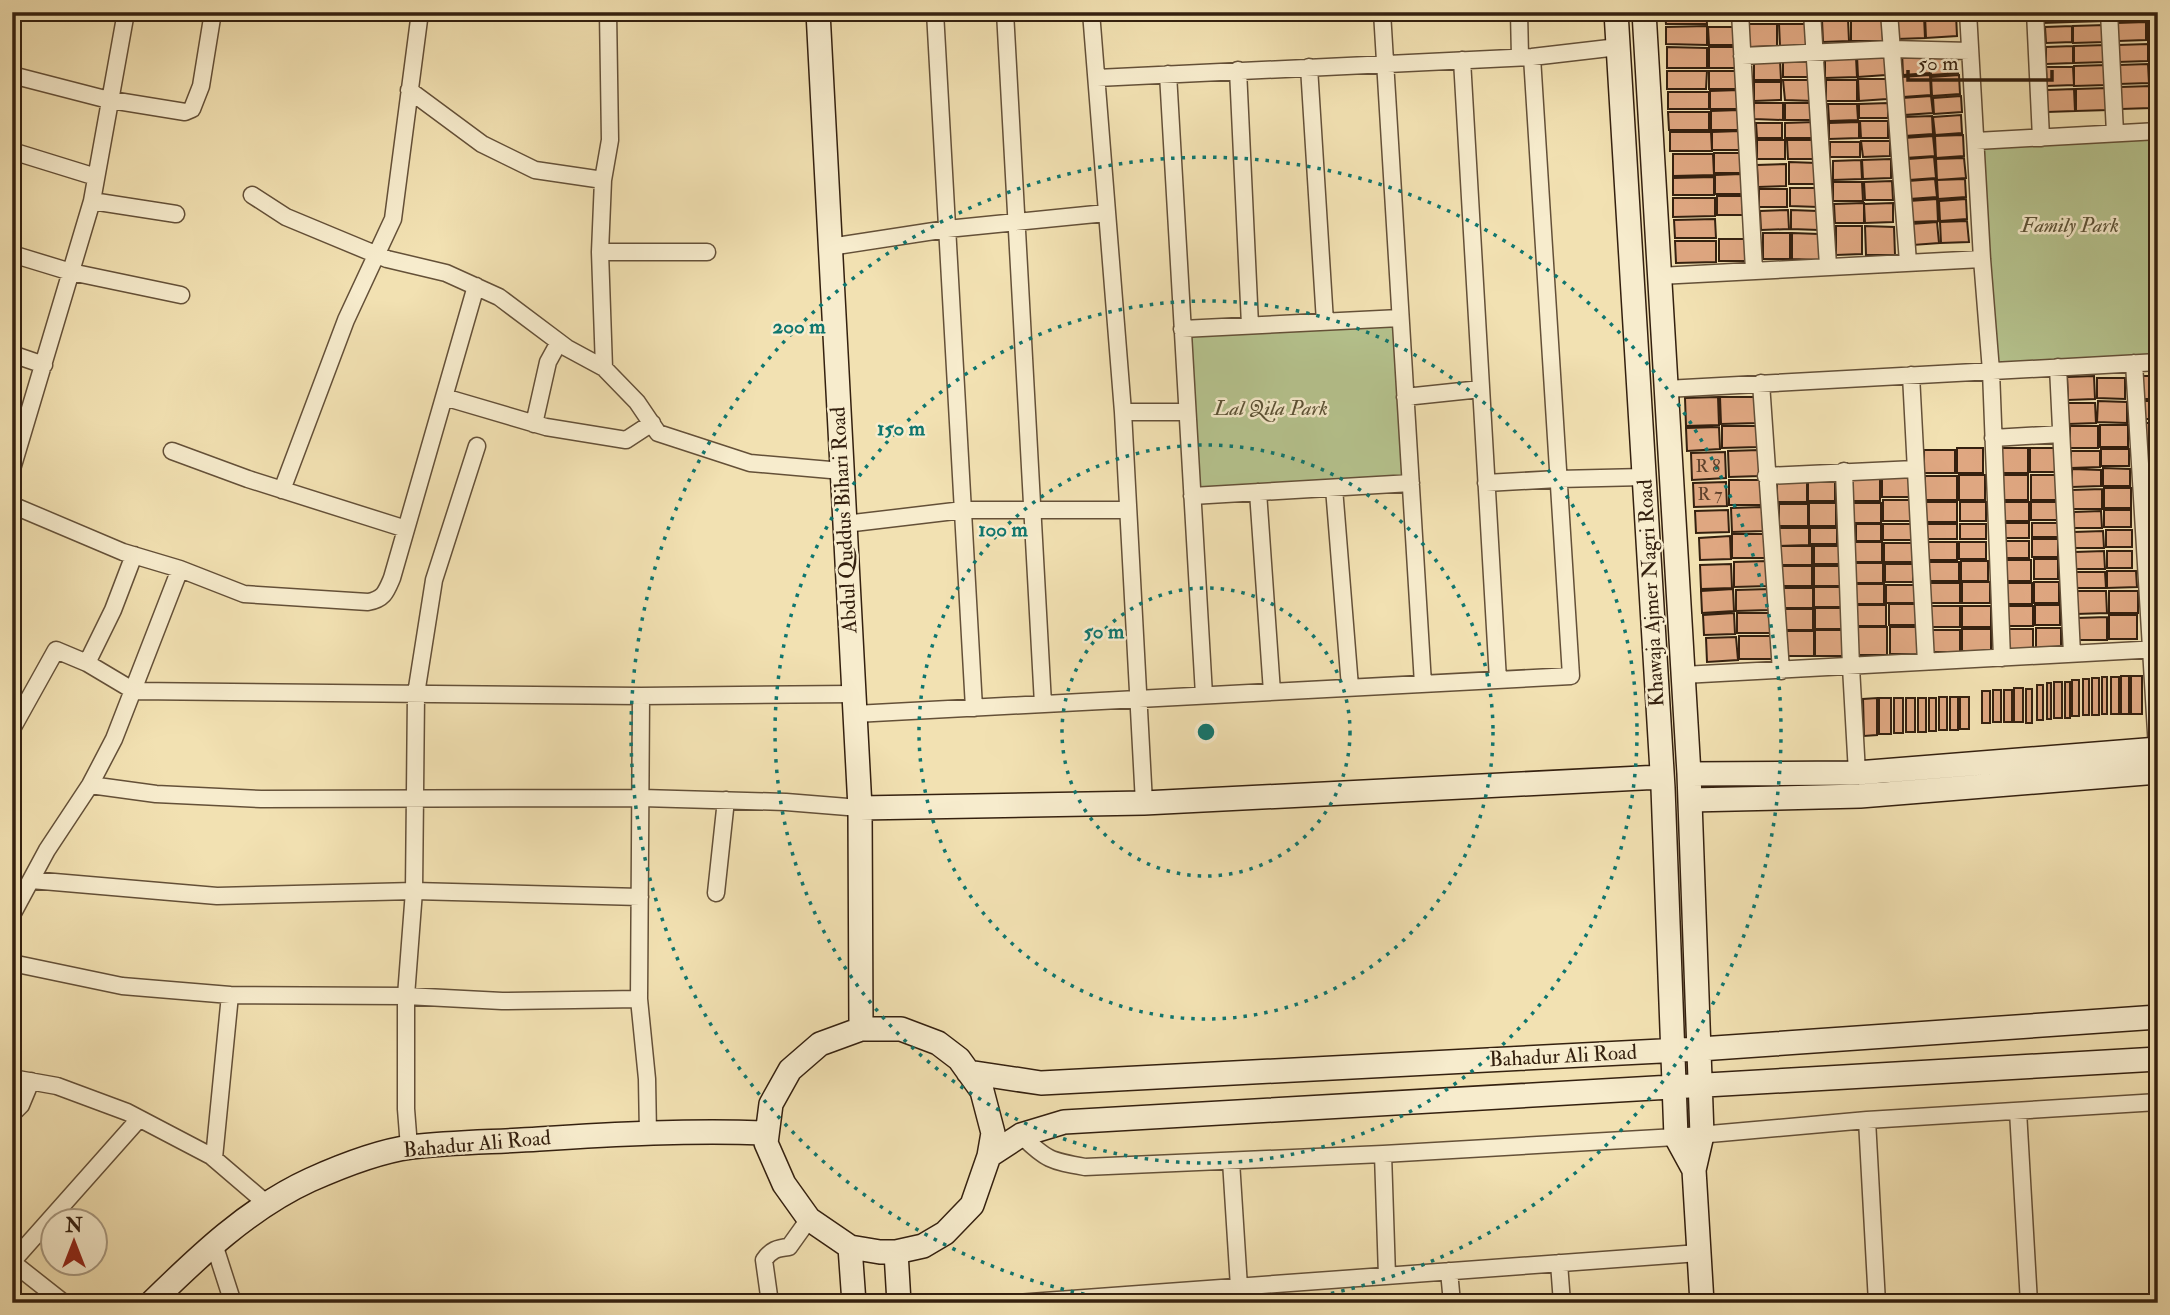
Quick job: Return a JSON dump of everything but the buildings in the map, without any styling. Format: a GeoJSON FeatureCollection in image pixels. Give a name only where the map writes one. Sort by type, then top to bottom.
{"type":"FeatureCollection","features":[{"type":"Feature","properties":{"kind":"street"},"geometry":{"type":"LineString","coordinates":[[13,463],[92,201],[126,12]]}},
{"type":"Feature","properties":{"kind":"street"},"geometry":{"type":"LineString","coordinates":[[12,75],[109,100],[178,112],[192,109],[201,86],[213,12]]}},
{"type":"Feature","properties":{"kind":"street"},"geometry":{"type":"LineString","coordinates":[[282,490],[346,320],[393,219],[420,12]]}},
{"type":"Feature","properties":{"kind":"street"},"geometry":{"type":"LineString","coordinates":[[604,368],[600,252],[603,180],[610,140],[608,12]]}},
{"type":"Feature","properties":{"kind":"street","name":"Abdul Quddus Bihari Road"},"geometry":{"type":"LineString","coordinates":[[818,12],[860,808],[861,1029]]}},
{"type":"Feature","properties":{"kind":"street"},"geometry":{"type":"LineString","coordinates":[[935,12],[974,708]]}},
{"type":"Feature","properties":{"kind":"street"},"geometry":{"type":"LineString","coordinates":[[1005,12],[1043,704]]}},
{"type":"Feature","properties":{"kind":"street"},"geometry":{"type":"LineString","coordinates":[[1091,12],[1123,412],[1144,803]]}},
{"type":"Feature","properties":{"kind":"street"},"geometry":{"type":"LineString","coordinates":[[1382,12],[1423,684]]}},
{"type":"Feature","properties":{"kind":"street"},"geometry":{"type":"LineString","coordinates":[[12,729],[56,650],[87,663],[134,691],[642,696],[974,708],[1571,676],[1526,57],[1519,12]]}},
{"type":"Feature","properties":{"kind":"street","name":"Khawaja Ajmer Nagri Road"},"geometry":{"type":"LineString","coordinates":[[1616,12],[1661,777],[1676,1137],[1693,1170]]}},
{"type":"Feature","properties":{"kind":"street","name":"Khawaja Ajmer Nagri Road"},"geometry":{"type":"LineString","coordinates":[[1644,12],[1689,774],[1702,1135],[1693,1170],[1702,1303]]}},
{"type":"Feature","properties":{"kind":"street"},"geometry":{"type":"LineString","coordinates":[[1740,12],[1754,270]]}},
{"type":"Feature","properties":{"kind":"street"},"geometry":{"type":"LineString","coordinates":[[1812,12],[1828,266]]}},
{"type":"Feature","properties":{"kind":"street"},"geometry":{"type":"LineString","coordinates":[[1889,12],[1908,262]]}},
{"type":"Feature","properties":{"kind":"street"},"geometry":{"type":"LineString","coordinates":[[1968,12],[1991,371],[2002,658]]}},
{"type":"Feature","properties":{"kind":"street"},"geometry":{"type":"LineString","coordinates":[[2035,12],[2041,138]]}},
{"type":"Feature","properties":{"kind":"street"},"geometry":{"type":"LineString","coordinates":[[2109,12],[2115,133]]}},
{"type":"Feature","properties":{"kind":"street"},"geometry":{"type":"LineString","coordinates":[[1097,78],[1526,57],[1618,47]]}},
{"type":"Feature","properties":{"kind":"street"},"geometry":{"type":"LineString","coordinates":[[1742,56],[1892,49],[1970,51]]}},
{"type":"Feature","properties":{"kind":"street"},"geometry":{"type":"LineString","coordinates":[[1462,60],[1498,680]]}},
{"type":"Feature","properties":{"kind":"street"},"geometry":{"type":"LineString","coordinates":[[1309,68],[1325,322]]}},
{"type":"Feature","properties":{"kind":"street"},"geometry":{"type":"LineString","coordinates":[[1238,70],[1250,325]]}},
{"type":"Feature","properties":{"kind":"street"},"geometry":{"type":"LineString","coordinates":[[1168,74],[1204,695]]}},
{"type":"Feature","properties":{"kind":"street"},"geometry":{"type":"LineString","coordinates":[[409,90],[482,144],[535,170],[603,180]]}},
{"type":"Feature","properties":{"kind":"street"},"geometry":{"type":"LineString","coordinates":[[1976,141],[2158,131]]}},
{"type":"Feature","properties":{"kind":"street"},"geometry":{"type":"LineString","coordinates":[[12,151],[96,177]]}},
{"type":"Feature","properties":{"kind":"street"},"geometry":{"type":"LineString","coordinates":[[252,195],[286,217],[387,259],[446,273],[499,297],[559,342],[604,368],[637,402],[658,433],[750,463],[842,471]]}},
{"type":"Feature","properties":{"kind":"street"},"geometry":{"type":"LineString","coordinates":[[92,201],[176,214]]}},
{"type":"Feature","properties":{"kind":"street"},"geometry":{"type":"LineString","coordinates":[[830,247],[947,229],[1106,213]]}},
{"type":"Feature","properties":{"kind":"street"},"geometry":{"type":"LineString","coordinates":[[600,252],[707,252]]}},
{"type":"Feature","properties":{"kind":"street"},"geometry":{"type":"LineString","coordinates":[[12,254],[71,272],[181,295]]}},
{"type":"Feature","properties":{"kind":"street"},"geometry":{"type":"LineString","coordinates":[[1659,276],[1982,259]]}},
{"type":"Feature","properties":{"kind":"street"},"geometry":{"type":"LineString","coordinates":[[12,505],[134,555],[180,569],[244,594],[368,602],[379,600],[384,596],[392,578],[475,286]]}},
{"type":"Feature","properties":{"kind":"street"},"geometry":{"type":"LineString","coordinates":[[1182,329],[1400,318]]}},
{"type":"Feature","properties":{"kind":"street"},"geometry":{"type":"LineString","coordinates":[[534,424],[548,362],[559,342]]}},
{"type":"Feature","properties":{"kind":"street"},"geometry":{"type":"LineString","coordinates":[[12,354],[44,365]]}},
{"type":"Feature","properties":{"kind":"street"},"geometry":{"type":"LineString","coordinates":[[1666,389],[2158,362]]}},
{"type":"Feature","properties":{"kind":"street"},"geometry":{"type":"LineString","coordinates":[[1689,774],[1857,773],[2157,749],[2155,649],[2134,363]]}},
{"type":"Feature","properties":{"kind":"street"},"geometry":{"type":"LineString","coordinates":[[2058,367],[2072,654]]}},
{"type":"Feature","properties":{"kind":"street"},"geometry":{"type":"LineString","coordinates":[[1911,375],[1926,662]]}},
{"type":"Feature","properties":{"kind":"street"},"geometry":{"type":"LineString","coordinates":[[1761,383],[1781,671]]}},
{"type":"Feature","properties":{"kind":"street"},"geometry":{"type":"LineString","coordinates":[[1405,397],[1481,389]]}},
{"type":"Feature","properties":{"kind":"street"},"geometry":{"type":"LineString","coordinates":[[444,397],[534,424],[626,440],[652,423]]}},
{"type":"Feature","properties":{"kind":"street"},"geometry":{"type":"LineString","coordinates":[[1123,412],[1187,412]]}},
{"type":"Feature","properties":{"kind":"street"},"geometry":{"type":"LineString","coordinates":[[1993,438],[2061,434]]}},
{"type":"Feature","properties":{"kind":"street"},"geometry":{"type":"LineString","coordinates":[[409,1147],[406,1110],[406,996],[414,891],[415,694],[434,580],[477,446]]}},
{"type":"Feature","properties":{"kind":"street"},"geometry":{"type":"LineString","coordinates":[[172,451],[282,490],[406,529]]}},
{"type":"Feature","properties":{"kind":"street"},"geometry":{"type":"LineString","coordinates":[[1766,476],[1915,469]]}},
{"type":"Feature","properties":{"kind":"street"},"geometry":{"type":"LineString","coordinates":[[1844,471],[1857,773]]}},
{"type":"Feature","properties":{"kind":"street"},"geometry":{"type":"LineString","coordinates":[[1486,484],[1644,477]]}},
{"type":"Feature","properties":{"kind":"street"},"geometry":{"type":"LineString","coordinates":[[1192,496],[1411,484]]}},
{"type":"Feature","properties":{"kind":"street"},"geometry":{"type":"LineString","coordinates":[[1334,488],[1350,687]]}},
{"type":"Feature","properties":{"kind":"street"},"geometry":{"type":"LineString","coordinates":[[1258,492],[1272,692]]}},
{"type":"Feature","properties":{"kind":"street"},"geometry":{"type":"LineString","coordinates":[[845,524],[962,510],[1128,510]]}},
{"type":"Feature","properties":{"kind":"street"},"geometry":{"type":"LineString","coordinates":[[87,663],[113,610],[134,555]]}},
{"type":"Feature","properties":{"kind":"street"},"geometry":{"type":"LineString","coordinates":[[12,915],[47,850],[90,785],[114,739],[180,569]]}},
{"type":"Feature","properties":{"kind":"street"},"geometry":{"type":"LineString","coordinates":[[1683,675],[2155,649]]}},
{"type":"Feature","properties":{"kind":"street"},"geometry":{"type":"LineString","coordinates":[[642,696],[639,999],[647,1079],[648,1134]]}},
{"type":"Feature","properties":{"kind":"street"},"geometry":{"type":"LineString","coordinates":[[1690,800],[1860,796],[2158,772]]}},
{"type":"Feature","properties":{"kind":"street"},"geometry":{"type":"LineString","coordinates":[[90,785],[156,794],[261,799],[642,798],[860,808],[1144,803],[1661,777]]}},
{"type":"Feature","properties":{"kind":"street"},"geometry":{"type":"LineString","coordinates":[[716,893],[726,800]]}},
{"type":"Feature","properties":{"kind":"street"},"geometry":{"type":"LineString","coordinates":[[31,880],[217,896],[414,891],[640,897]]}},
{"type":"Feature","properties":{"kind":"street"},"geometry":{"type":"LineString","coordinates":[[12,963],[122,986],[230,995],[406,996],[502,1001],[639,999]]}},
{"type":"Feature","properties":{"kind":"street"},"geometry":{"type":"LineString","coordinates":[[214,1158],[230,995]]}},
{"type":"Feature","properties":{"kind":"street","name":"Bahadur Ali Road"},"geometry":{"type":"LineString","coordinates":[[968,1072],[1041,1083],[1700,1049],[2158,1017]]}},
{"type":"Feature","properties":{"kind":"street"},"geometry":{"type":"LineString","coordinates":[[861,1029],[901,1029],[938,1043],[958,1059],[982,1091],[993,1133],[989,1156],[972,1205],[945,1233],[923,1246],[896,1252],[850,1247],[809,1219],[784,1184],[766,1143],[771,1104],[790,1070],[820,1044],[861,1029]]}},
{"type":"Feature","properties":{"kind":"street","name":"Bahadur Ali Road"},"geometry":{"type":"LineString","coordinates":[[989,1156],[1021,1135],[1064,1122],[2158,1059]]}},
{"type":"Feature","properties":{"kind":"street"},"geometry":{"type":"LineString","coordinates":[[12,1078],[57,1086],[139,1119],[214,1158],[266,1203]]}},
{"type":"Feature","properties":{"kind":"street"},"geometry":{"type":"LineString","coordinates":[[12,1114],[21,1105],[31,1081]]}},
{"type":"Feature","properties":{"kind":"street"},"geometry":{"type":"LineString","coordinates":[[1021,1135],[1041,1155],[1058,1162],[1085,1167],[1383,1154],[1676,1137],[1867,1120],[2158,1102]]}},
{"type":"Feature","properties":{"kind":"street"},"geometry":{"type":"LineString","coordinates":[[2018,1111],[2029,1303]]}},
{"type":"Feature","properties":{"kind":"street"},"geometry":{"type":"LineString","coordinates":[[64,1303],[12,1262],[139,1119]]}},
{"type":"Feature","properties":{"kind":"street"},"geometry":{"type":"LineString","coordinates":[[1867,1120],[1877,1303]]}},
{"type":"Feature","properties":{"kind":"street","name":"Bahadur Ali Road"},"geometry":{"type":"LineString","coordinates":[[152,1303],[214,1244],[266,1203],[310,1180],[372,1157],[409,1147],[723,1131],[767,1133]]}},
{"type":"Feature","properties":{"kind":"street"},"geometry":{"type":"LineString","coordinates":[[1383,1154],[1387,1276]]}},
{"type":"Feature","properties":{"kind":"street"},"geometry":{"type":"LineString","coordinates":[[1231,1161],[1239,1287]]}},
{"type":"Feature","properties":{"kind":"street"},"geometry":{"type":"LineString","coordinates":[[770,1303],[764,1260],[770,1252],[789,1247],[809,1219]]}},
{"type":"Feature","properties":{"kind":"street"},"geometry":{"type":"LineString","coordinates":[[214,1244],[233,1303]]}},
{"type":"Feature","properties":{"kind":"street"},"geometry":{"type":"LineString","coordinates":[[850,1247],[854,1303]]}},
{"type":"Feature","properties":{"kind":"street"},"geometry":{"type":"LineString","coordinates":[[896,1252],[900,1303]]}},
{"type":"Feature","properties":{"kind":"street"},"geometry":{"type":"LineString","coordinates":[[1015,1303],[1166,1297],[1239,1287],[1699,1253]]}},
{"type":"Feature","properties":{"kind":"street"},"geometry":{"type":"LineString","coordinates":[[1559,1263],[1562,1303]]}},
{"type":"Feature","properties":{"kind":"street"},"geometry":{"type":"LineString","coordinates":[[1449,1271],[1452,1303]]}},
{"type":"Feature","properties":{"kind":"green space","name":"Family Park"},"geometry":{"type":"Polygon","coordinates":[[[2158,131],[2158,362],[1991,371],[1976,141],[2158,131]]]}},
{"type":"Feature","properties":{"kind":"green space","name":"Lal Qila Park"},"geometry":{"type":"Polygon","coordinates":[[[1400,318],[1411,483],[1192,496],[1182,329],[1400,318]]]}}]}
